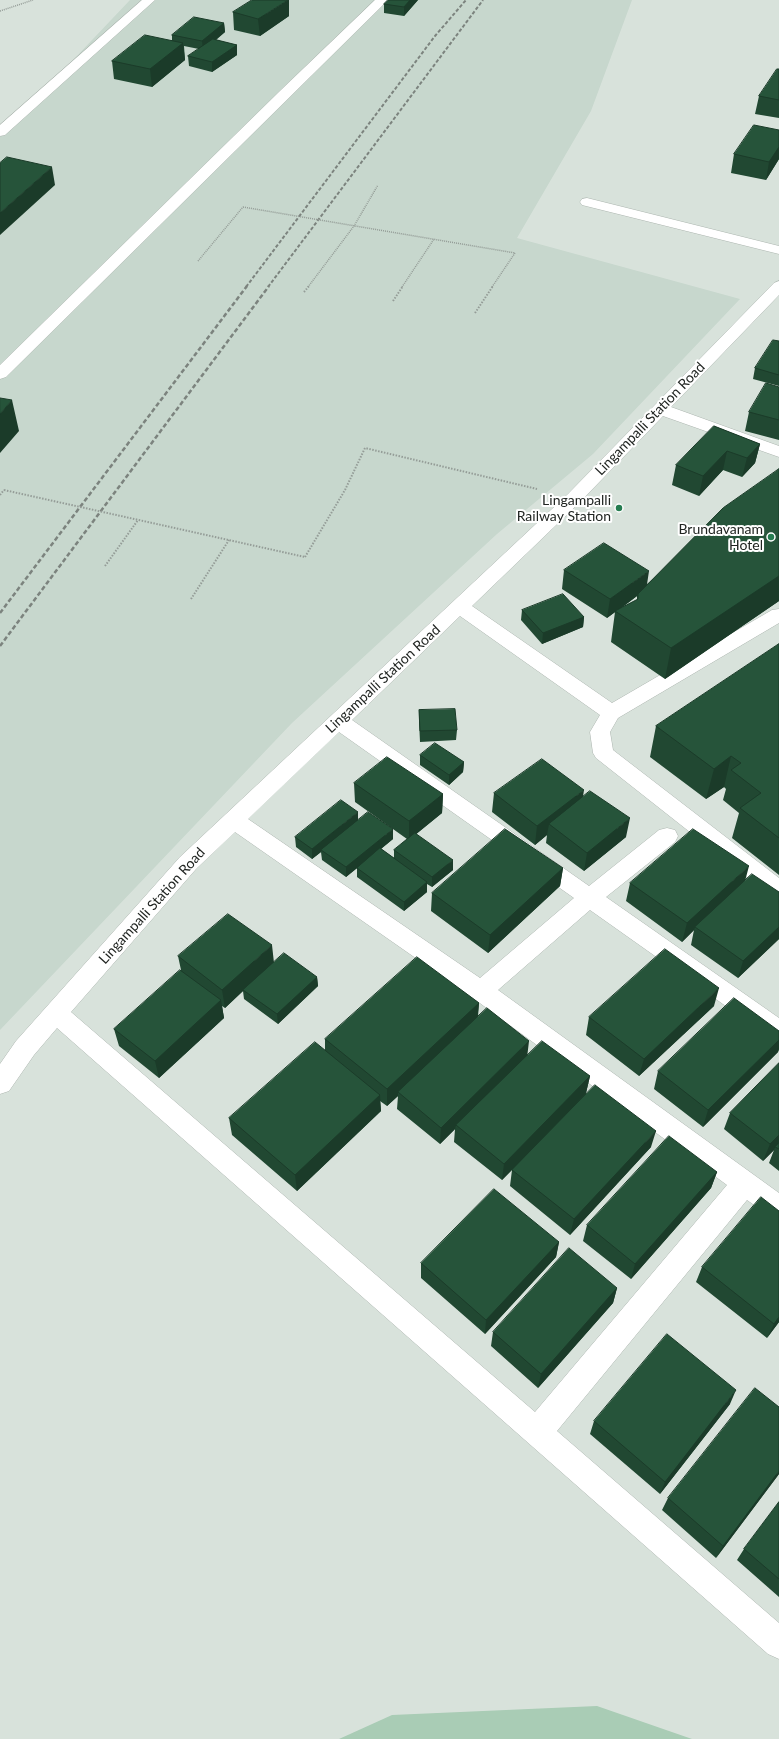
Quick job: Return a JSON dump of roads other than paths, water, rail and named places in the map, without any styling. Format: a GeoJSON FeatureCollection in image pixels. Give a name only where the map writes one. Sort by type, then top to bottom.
{"type":"FeatureCollection","features":[{"type":"Feature","properties":{"kind":"street"},"geometry":{"type":"LineString","coordinates":[[0,132],[149,0]]}},
{"type":"Feature","properties":{"kind":"street"},"geometry":{"type":"LineString","coordinates":[[0,374],[98,280],[326,52],[382,0]]}},
{"type":"Feature","properties":{"kind":"street"},"geometry":{"type":"LineString","coordinates":[[587,202],[779,250]]}},
{"type":"Feature","properties":{"kind":"street","name":"Lingampalli Station Road"},"geometry":{"type":"LineString","coordinates":[[0,1083],[25,1048],[188,863],[574,498],[779,286]]}},
{"type":"Feature","properties":{"kind":"street"},"geometry":{"type":"LineString","coordinates":[[660,409],[779,452]]}},
{"type":"Feature","properties":{"kind":"street"},"geometry":{"type":"LineString","coordinates":[[460,606],[610,713]]}},
{"type":"Feature","properties":{"kind":"street"},"geometry":{"type":"LineString","coordinates":[[779,615],[610,713],[600,732],[603,753],[779,890]]}},
{"type":"Feature","properties":{"kind":"street"},"geometry":{"type":"LineString","coordinates":[[338,721],[779,1031]]}},
{"type":"Feature","properties":{"kind":"street"},"geometry":{"type":"LineString","coordinates":[[234,820],[482,991],[779,1208]]}},
{"type":"Feature","properties":{"kind":"street"},"geometry":{"type":"LineString","coordinates":[[482,991],[590,898],[668,836]]}},
{"type":"Feature","properties":{"kind":"street"},"geometry":{"type":"LineString","coordinates":[[56,1013],[779,1643]]}},
{"type":"Feature","properties":{"kind":"street"},"geometry":{"type":"LineString","coordinates":[[537,1432],[745,1183]]}},
{"type":"Feature","properties":{"kind":"railway"},"geometry":{"type":"LineString","coordinates":[[246,287],[435,36],[466,0]]}},
{"type":"Feature","properties":{"kind":"railway"},"geometry":{"type":"LineString","coordinates":[[268,287],[483,0]]}},
{"type":"Feature","properties":{"kind":"railway"},"geometry":{"type":"LineString","coordinates":[[0,613],[247,286]]}},
{"type":"Feature","properties":{"kind":"railway"},"geometry":{"type":"LineString","coordinates":[[0,646],[269,286]]}},
{"type":"Feature","properties":{"kind":"place","name":"Lingampalli Railway Station"},"geometry":{"type":"Point","coordinates":[619,508]}},
{"type":"Feature","properties":{"kind":"place","name":"Brundavanam Hotel"},"geometry":{"type":"Point","coordinates":[771,537]}}]}
